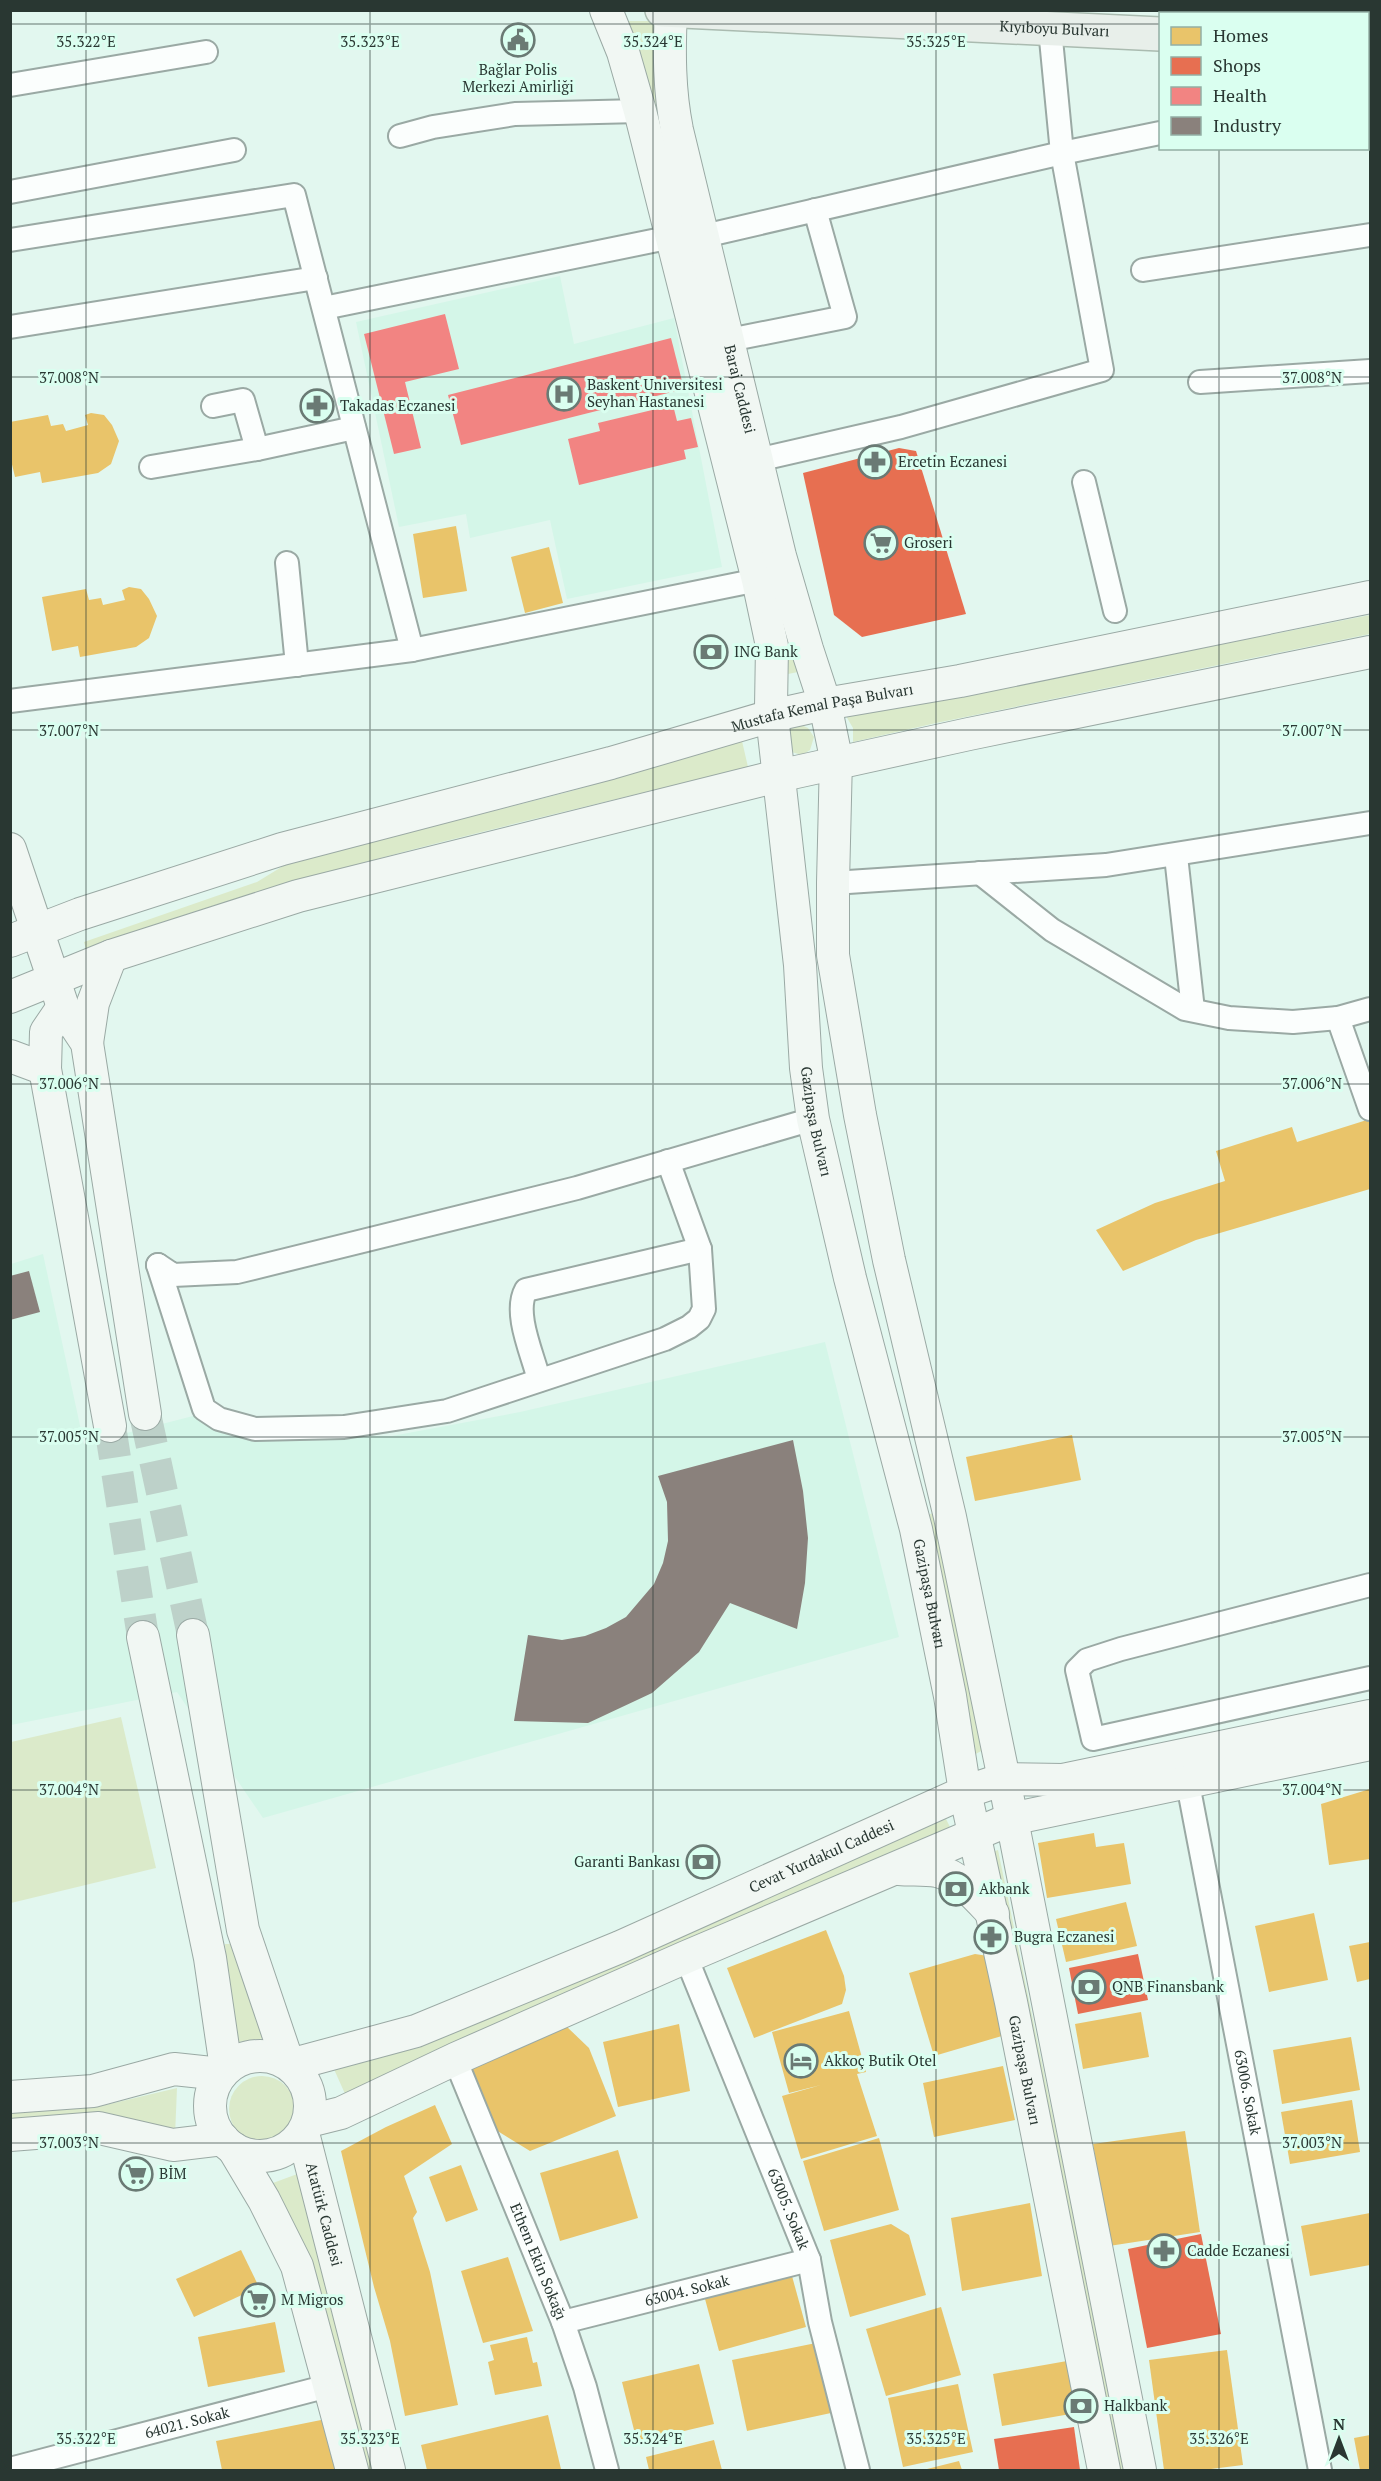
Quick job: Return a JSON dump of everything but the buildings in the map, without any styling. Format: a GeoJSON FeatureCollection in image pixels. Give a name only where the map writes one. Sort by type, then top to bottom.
{"type":"FeatureCollection","features":[{"type":"Feature","properties":{"kind":"main road","name":"Baraj Caddesi"},"geometry":{"type":"LineString","coordinates":[[606,10],[623,52],[640,111],[758,580],[772,646],[771,716]]}},
{"type":"Feature","properties":{"kind":"main road","name":"Baraj Caddesi"},"geometry":{"type":"LineString","coordinates":[[668,11],[671,100],[780,556],[825,704],[836,764]]}},
{"type":"Feature","properties":{"kind":"main road","name":"Kıyıboyu Bulvarı"},"geometry":{"type":"LineString","coordinates":[[668,11],[1159,34]]}},
{"type":"Feature","properties":{"kind":"main road","name":"Mustafa Kemal Paşa Bulvarı"},"geometry":{"type":"LineString","coordinates":[[24,936],[80,914],[282,849],[611,763],[771,716],[825,704],[960,681],[1371,597]]}},
{"type":"Feature","properties":{"kind":"main road"},"geometry":{"type":"LineString","coordinates":[[10,997],[59,993],[111,956],[298,896],[778,776],[1371,652]]}},
{"type":"Feature","properties":{"kind":"main road","name":"Gazipaşa Bulvarı"},"geometry":{"type":"LineString","coordinates":[[771,716],[800,965],[813,1119],[850,1278],[916,1529],[950,1696],[965,1792],[993,1914],[1104,2470]]}},
{"type":"Feature","properties":{"kind":"main road"},"geometry":{"type":"LineString","coordinates":[[836,764],[832,883],[833,955],[860,1115],[889,1260],[950,1517],[1140,2470]]}},
{"type":"Feature","properties":{"kind":"main road"},"geometry":{"type":"LineString","coordinates":[[10,849],[24,936],[87,1043]]}},
{"type":"Feature","properties":{"kind":"main road"},"geometry":{"type":"LineString","coordinates":[[111,956],[93,1003],[87,1043],[146,1414]]}},
{"type":"Feature","properties":{"kind":"main road"},"geometry":{"type":"LineString","coordinates":[[59,993],[46,1032],[45,1070],[110,1426]]}},
{"type":"Feature","properties":{"kind":"main road"},"geometry":{"type":"LineString","coordinates":[[10,1056],[45,1070]]}},
{"type":"Feature","properties":{"kind":"main road"},"geometry":{"type":"LineString","coordinates":[[10,2135],[99,2128],[173,2145],[228,2144],[247,2155],[263,2156],[279,2153],[292,2145],[306,2127],[311,2108],[306,2082],[289,2064],[243,1930],[193,1635]]}},
{"type":"Feature","properties":{"kind":"main road"},"geometry":{"type":"LineString","coordinates":[[143,1636],[210,1958],[224,2071]]}},
{"type":"Feature","properties":{"kind":"main road","name":"Cevat Yurdakul Caddesi"},"geometry":{"type":"LineString","coordinates":[[289,2064],[416,2031],[620,1947],[965,1792],[1004,1779],[1063,1780],[1371,1716]]}},
{"type":"Feature","properties":{"kind":"main road"},"geometry":{"type":"LineString","coordinates":[[306,2127],[686,1957],[1011,1820],[1371,1744]]}},
{"type":"Feature","properties":{"kind":"main road"},"geometry":{"type":"LineString","coordinates":[[892,1869],[938,1871],[953,1877],[974,1893],[993,1914]]}},
{"type":"Feature","properties":{"kind":"main road"},"geometry":{"type":"LineString","coordinates":[[289,2064],[263,2055],[249,2056],[224,2071],[212,2090],[210,2103],[213,2122],[264,2200],[297,2266],[352,2470]]}},
{"type":"Feature","properties":{"kind":"main road"},"geometry":{"type":"LineString","coordinates":[[10,2097],[93,2091],[174,2069],[224,2071]]}},
{"type":"Feature","properties":{"kind":"main road","name":"Atatürk Caddesi"},"geometry":{"type":"LineString","coordinates":[[306,2127],[389,2470]]}},
{"type":"Feature","properties":{"kind":"street"},"geometry":{"type":"LineString","coordinates":[[758,460],[901,427],[1102,370],[1062,153],[1050,29]]}},
{"type":"Feature","properties":{"kind":"street"},"geometry":{"type":"LineString","coordinates":[[10,85],[206,52]]}},
{"type":"Feature","properties":{"kind":"street"},"geometry":{"type":"LineString","coordinates":[[399,136],[433,127],[515,114],[640,111]]}},
{"type":"Feature","properties":{"kind":"street"},"geometry":{"type":"LineString","coordinates":[[704,236],[1062,153],[1159,133]]}},
{"type":"Feature","properties":{"kind":"street"},"geometry":{"type":"LineString","coordinates":[[10,192],[234,150]]}},
{"type":"Feature","properties":{"kind":"street"},"geometry":{"type":"LineString","coordinates":[[10,240],[294,195],[412,650]]}},
{"type":"Feature","properties":{"kind":"street"},"geometry":{"type":"LineString","coordinates":[[729,340],[845,317],[815,210]]}},
{"type":"Feature","properties":{"kind":"street"},"geometry":{"type":"LineString","coordinates":[[1143,270],[1371,235]]}},
{"type":"Feature","properties":{"kind":"street"},"geometry":{"type":"LineString","coordinates":[[324,308],[672,237]]}},
{"type":"Feature","properties":{"kind":"street"},"geometry":{"type":"LineString","coordinates":[[10,327],[316,278]]}},
{"type":"Feature","properties":{"kind":"street"},"geometry":{"type":"LineString","coordinates":[[1200,382],[1371,371]]}},
{"type":"Feature","properties":{"kind":"street"},"geometry":{"type":"LineString","coordinates":[[213,406],[243,400],[257,449]]}},
{"type":"Feature","properties":{"kind":"street"},"geometry":{"type":"LineString","coordinates":[[152,467],[257,449],[354,428]]}},
{"type":"Feature","properties":{"kind":"street"},"geometry":{"type":"LineString","coordinates":[[1084,482],[1115,611]]}},
{"type":"Feature","properties":{"kind":"street"},"geometry":{"type":"LineString","coordinates":[[286,563],[297,665]]}},
{"type":"Feature","properties":{"kind":"street"},"geometry":{"type":"LineString","coordinates":[[10,701],[412,650],[758,580]]}},
{"type":"Feature","properties":{"kind":"street"},"geometry":{"type":"LineString","coordinates":[[832,883],[1106,865],[1176,856],[1371,823]]}},
{"type":"Feature","properties":{"kind":"street"},"geometry":{"type":"LineString","coordinates":[[1176,856],[1193,1010]]}},
{"type":"Feature","properties":{"kind":"street"},"geometry":{"type":"LineString","coordinates":[[980,873],[1052,930],[1185,1009],[1229,1018],[1293,1022],[1338,1018],[1371,1009]]}},
{"type":"Feature","properties":{"kind":"street"},"geometry":{"type":"LineString","coordinates":[[1338,1018],[1371,1109]]}},
{"type":"Feature","properties":{"kind":"street"},"geometry":{"type":"LineString","coordinates":[[668,1161],[700,1249],[704,1308],[699,1319],[689,1327],[665,1338],[447,1411],[344,1427],[255,1429],[219,1419],[204,1409],[158,1265],[173,1275],[237,1272],[577,1188],[668,1161],[813,1119]]}},
{"type":"Feature","properties":{"kind":"street"},"geometry":{"type":"LineString","coordinates":[[539,1380],[521,1312],[521,1300],[526,1290],[700,1249]]}},
{"type":"Feature","properties":{"kind":"street"},"geometry":{"type":"LineString","coordinates":[[1371,1585],[1121,1649],[1087,1660],[1077,1670],[1093,1739],[1371,1678]]}},
{"type":"Feature","properties":{"kind":"street","name":"63006. Sokak"},"geometry":{"type":"LineString","coordinates":[[1188,1784],[1320,2470]]}},
{"type":"Feature","properties":{"kind":"street","name":"63005. Sokak"},"geometry":{"type":"LineString","coordinates":[[686,1957],[809,2260],[820,2322],[858,2470]]}},
{"type":"Feature","properties":{"kind":"street","name":"Ethem Ekin Sokağı"},"geometry":{"type":"LineString","coordinates":[[455,2059],[563,2322],[585,2387],[607,2470]]}},
{"type":"Feature","properties":{"kind":"street","name":"63004. Sokak"},"geometry":{"type":"LineString","coordinates":[[563,2322],[809,2260]]}},
{"type":"Feature","properties":{"kind":"street","name":"64021. Sokak"},"geometry":{"type":"LineString","coordinates":[[10,2469],[328,2386]]}},
{"type":"Feature","properties":{"kind":"shaded area"},"geometry":{"type":"Polygon","coordinates":[[[628,21],[656,21],[798,672],[788,674],[782,631],[656,107],[628,21]]]}},
{"type":"Feature","properties":{"kind":"shaded area"},"geometry":{"type":"Polygon","coordinates":[[[560,276],[574,344],[674,318],[722,567],[567,599],[550,520],[470,538],[466,514],[399,527],[356,322],[560,276]]]}},
{"type":"Feature","properties":{"kind":"shaded area"},"geometry":{"type":"Polygon","coordinates":[[[1370,615],[1370,634],[853,742],[853,728],[846,716],[934,701],[1370,615]]]}},
{"type":"Feature","properties":{"kind":"shaded area"},"geometry":{"type":"Polygon","coordinates":[[[799,724],[808,728],[814,737],[810,750],[802,755],[788,751],[789,728],[799,724]]]}},
{"type":"Feature","properties":{"kind":"shaded area"},"geometry":{"type":"Polygon","coordinates":[[[742,741],[748,767],[331,871],[167,921],[86,949],[84,942],[257,882],[288,863],[568,792],[742,741]]]}},
{"type":"Feature","properties":{"kind":"shaded area"},"geometry":{"type":"Polygon","coordinates":[[[43,1254],[84,1444],[193,1416],[237,1436],[392,1436],[520,1412],[825,1342],[899,1637],[263,1818],[177,1692],[11,1725],[11,1264],[43,1254]]]}},
{"type":"Feature","properties":{"kind":"shaded area"},"geometry":{"type":"Polygon","coordinates":[[[933,1513],[983,1750],[972,1756],[925,1516],[933,1513]]]}},
{"type":"Feature","properties":{"kind":"shaded area"},"geometry":{"type":"Polygon","coordinates":[[[121,1717],[156,1868],[11,1903],[11,1742],[121,1717]]]}},
{"type":"Feature","properties":{"kind":"shaded area"},"geometry":{"type":"Polygon","coordinates":[[[946,1819],[950,1827],[423,2056],[346,2096],[333,2067],[417,2048],[946,1819]]]}},
{"type":"Feature","properties":{"kind":"shaded area"},"geometry":{"type":"Polygon","coordinates":[[[998,1850],[1126,2470],[1117,2470],[989,1853],[998,1850]]]}},
{"type":"Feature","properties":{"kind":"shaded area"},"geometry":{"type":"Polygon","coordinates":[[[225,1944],[232,1944],[266,2038],[232,2043],[225,1944]]]}},
{"type":"Feature","properties":{"kind":"shaded area"},"geometry":{"type":"Polygon","coordinates":[[[262,2076],[274,2079],[285,2086],[292,2097],[295,2109],[292,2121],[285,2132],[274,2139],[262,2142],[250,2139],[239,2132],[232,2121],[229,2109],[232,2097],[239,2086],[250,2079],[262,2076]]]}},
{"type":"Feature","properties":{"kind":"shaded area"},"geometry":{"type":"Polygon","coordinates":[[[177,2088],[175,2136],[11,2123],[11,2112],[97,2107],[177,2088]]]}},
{"type":"Feature","properties":{"kind":"shaded area"},"geometry":{"type":"Polygon","coordinates":[[[300,2173],[375,2470],[366,2470],[312,2260],[273,2183],[300,2173]]]}},
{"type":"Feature","properties":{"kind":"tunnel"},"geometry":{"type":"LineString","coordinates":[[145,1414],[193,1635]]}},
{"type":"Feature","properties":{"kind":"tunnel"},"geometry":{"type":"LineString","coordinates":[[110,1426],[143,1637]]}},
{"type":"Feature","properties":{"kind":"place","name":"Bağlar Polis Merkezi Amirliği"},"geometry":{"type":"Point","coordinates":[518,40]}},
{"type":"Feature","properties":{"kind":"place","name":"Baskent Universitesi Seyhan Hastanesi"},"geometry":{"type":"Point","coordinates":[564,394]}},
{"type":"Feature","properties":{"kind":"place","name":"Takadas Eczanesi"},"geometry":{"type":"Point","coordinates":[317,406]}},
{"type":"Feature","properties":{"kind":"place","name":"Ercetin Eczanesi"},"geometry":{"type":"Point","coordinates":[875,462]}},
{"type":"Feature","properties":{"kind":"place","name":"Groseri"},"geometry":{"type":"Point","coordinates":[881,543]}},
{"type":"Feature","properties":{"kind":"place","name":"ING Bank"},"geometry":{"type":"Point","coordinates":[711,652]}},
{"type":"Feature","properties":{"kind":"place","name":"Garanti Bankası"},"geometry":{"type":"Point","coordinates":[703,1862]}},
{"type":"Feature","properties":{"kind":"place","name":"Akbank"},"geometry":{"type":"Point","coordinates":[956,1889]}},
{"type":"Feature","properties":{"kind":"place","name":"Bugra Eczanesi"},"geometry":{"type":"Point","coordinates":[991,1937]}},
{"type":"Feature","properties":{"kind":"place","name":"QNB Finansbank"},"geometry":{"type":"Point","coordinates":[1089,1987]}},
{"type":"Feature","properties":{"kind":"place","name":"Akkoç Butik Otel"},"geometry":{"type":"Point","coordinates":[801,2061]}},
{"type":"Feature","properties":{"kind":"place","name":"BİM"},"geometry":{"type":"Point","coordinates":[136,2174]}},
{"type":"Feature","properties":{"kind":"place","name":"Cadde Eczanesi"},"geometry":{"type":"Point","coordinates":[1164,2251]}},
{"type":"Feature","properties":{"kind":"place","name":"M Migros"},"geometry":{"type":"Point","coordinates":[258,2300]}},
{"type":"Feature","properties":{"kind":"place","name":"Halkbank"},"geometry":{"type":"Point","coordinates":[1081,2406]}}]}
